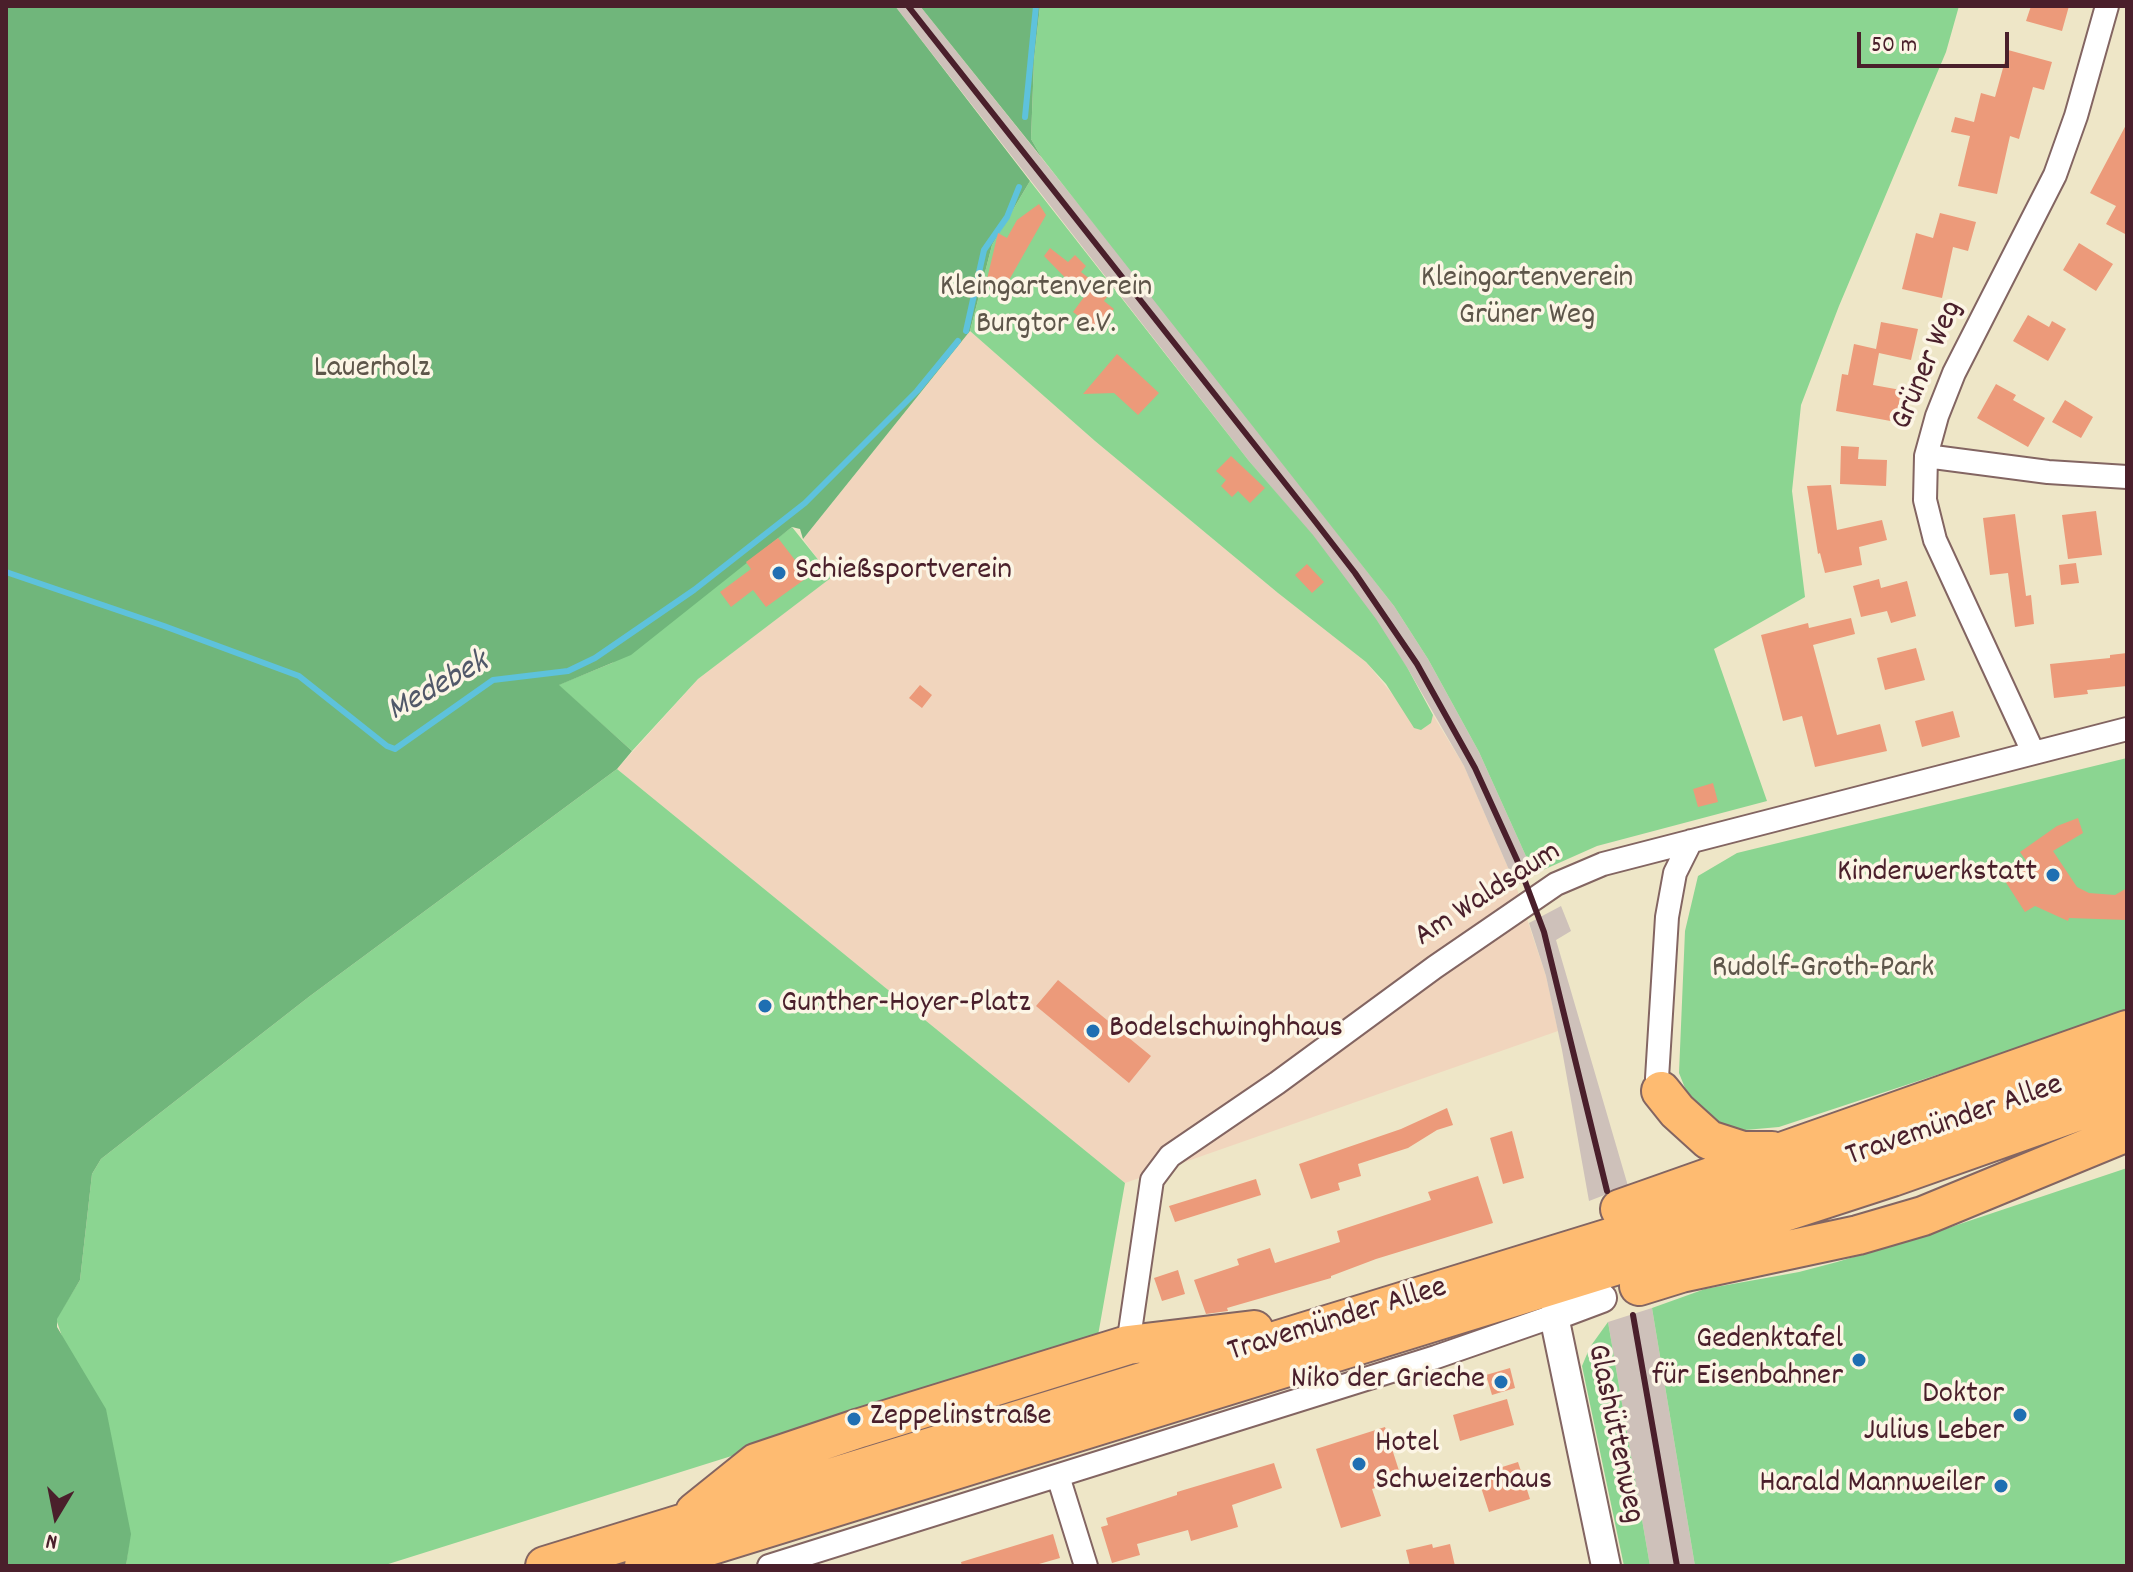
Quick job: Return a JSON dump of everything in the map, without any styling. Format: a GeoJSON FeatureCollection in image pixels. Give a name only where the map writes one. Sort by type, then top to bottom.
{"type":"FeatureCollection","features":[{"type":"Feature","properties":{"kind":"highway"},"geometry":{"type":"LineString","coordinates":[[679,1525],[756,1463],[1128,1345],[1359,1316],[1502,1251],[2127,1030]]}},
{"type":"Feature","properties":{"kind":"highway","name":"Travemünder Allee"},"geometry":{"type":"LineString","coordinates":[[545,1566],[1359,1316],[1854,1159],[2127,1064]]}},
{"type":"Feature","properties":{"kind":"highway"},"geometry":{"type":"LineString","coordinates":[[1661,1091],[1677,1111],[1709,1140],[1743,1151],[1786,1150]]}},
{"type":"Feature","properties":{"kind":"highway","name":"Travemünder Allee"},"geometry":{"type":"LineString","coordinates":[[644,1566],[1695,1241],[1892,1177],[2127,1094]]}},
{"type":"Feature","properties":{"kind":"highway"},"geometry":{"type":"LineString","coordinates":[[1602,1298],[1681,1273],[1858,1235],[1923,1216],[2127,1132]]}},
{"type":"Feature","properties":{"kind":"highway"},"geometry":{"type":"LineString","coordinates":[[1695,1241],[1806,1227],[1987,1191]]}},
{"type":"Feature","properties":{"kind":"street","name":"Grüner Weg"},"geometry":{"type":"LineString","coordinates":[[2033,752],[1935,540],[1925,500],[1926,456],[1954,373],[2055,175],[2076,116],[2107,6]]}},
{"type":"Feature","properties":{"kind":"street"},"geometry":{"type":"LineString","coordinates":[[1926,456],[2048,472],[2127,477]]}},
{"type":"Feature","properties":{"kind":"street","name":"Am Waldsaum"},"geometry":{"type":"LineString","coordinates":[[1128,1345],[1152,1180],[1170,1156],[1556,884],[1603,864],[2127,729]]}},
{"type":"Feature","properties":{"kind":"street"},"geometry":{"type":"LineString","coordinates":[[1661,1091],[1657,1078],[1667,917],[1675,873],[1691,841]]}},
{"type":"Feature","properties":{"kind":"street","name":"Travemünder Allee"},"geometry":{"type":"LineString","coordinates":[[769,1566],[1436,1357],[1602,1298]]}},
{"type":"Feature","properties":{"kind":"street","name":"Glashüttenweg"},"geometry":{"type":"LineString","coordinates":[[1554,1316],[1606,1566]]}},
{"type":"Feature","properties":{"kind":"street"},"geometry":{"type":"LineString","coordinates":[[1058,1476],[1086,1566]]}},
{"type":"Feature","properties":{"kind":"shaded area"},"geometry":{"type":"Polygon","coordinates":[[[895,6],[920,6],[1168,316],[1394,606],[1428,659],[1479,752],[1534,874],[1516,886],[1464,766],[1408,669],[1313,536],[1249,461],[895,6]]]}},
{"type":"Feature","properties":{"kind":"shaded area"},"geometry":{"type":"Polygon","coordinates":[[[970,331],[1095,441],[1366,662],[1421,729],[1431,723],[1433,715],[1464,766],[1516,886],[1546,976],[1558,1031],[1125,1183],[617,769],[698,679],[831,577],[803,539],[970,331]]]}},
{"type":"Feature","properties":{"kind":"shaded area"},"geometry":{"type":"Polygon","coordinates":[[[1561,906],[1571,931],[1556,940],[1628,1186],[1589,1201],[1562,1050],[1546,976],[1529,923],[1561,906]]]}},
{"type":"Feature","properties":{"kind":"shaded area"},"geometry":{"type":"Polygon","coordinates":[[[1652,1308],[1695,1566],[1650,1566],[1608,1322],[1652,1308]]]}},
{"type":"Feature","properties":{"kind":"green space","name":"Lauerholz"},"geometry":{"type":"Polygon","coordinates":[[[6,6],[895,6],[1030,181],[992,245],[970,331],[803,539],[800,529],[792,527],[631,655],[559,685],[632,751],[617,769],[310,996],[101,1159],[92,1174],[80,1280],[57,1319],[57,1327],[106,1409],[131,1534],[126,1566],[6,1566],[6,6]]]}},
{"type":"Feature","properties":{"kind":"green space"},"geometry":{"type":"Polygon","coordinates":[[[920,6],[1040,6],[1031,139],[1042,158],[920,6]]]}},
{"type":"Feature","properties":{"kind":"green space","name":"Kleingartenverein Grüner Weg"},"geometry":{"type":"Polygon","coordinates":[[[1040,6],[1959,6],[1946,52],[1839,306],[1801,405],[1792,491],[1805,597],[1714,649],[1767,801],[1597,846],[1534,874],[1479,752],[1428,659],[1394,606],[1042,158],[1031,139],[1040,6]]]}},
{"type":"Feature","properties":{"kind":"green space","name":"Kleingartenverein Burgtor e.V."},"geometry":{"type":"Polygon","coordinates":[[[1030,181],[1249,461],[1313,535],[1376,619],[1433,715],[1431,723],[1421,730],[1414,728],[1386,684],[1366,662],[1095,441],[970,331],[992,245],[1030,181]]]}},
{"type":"Feature","properties":{"kind":"green space"},"geometry":{"type":"Polygon","coordinates":[[[792,527],[832,577],[698,679],[632,751],[558,685],[612,663],[792,527]]]}},
{"type":"Feature","properties":{"kind":"green space","name":"Rudolf-Groth-Park"},"geometry":{"type":"Polygon","coordinates":[[[2127,758],[2127,1012],[1779,1127],[1745,1130],[1714,1122],[1687,1093],[1679,1073],[1685,931],[1698,876],[1737,853],[2127,758]]]}},
{"type":"Feature","properties":{"kind":"green space"},"geometry":{"type":"Polygon","coordinates":[[[617,769],[1125,1183],[1097,1341],[382,1566],[126,1566],[130,1534],[56,1319],[80,1280],[92,1174],[101,1159],[310,996],[617,769]]]}},
{"type":"Feature","properties":{"kind":"green space"},"geometry":{"type":"Polygon","coordinates":[[[2127,1168],[2127,1566],[1695,1566],[1652,1308],[1705,1289],[1837,1262],[2127,1168]]]}},
{"type":"Feature","properties":{"kind":"green space"},"geometry":{"type":"Polygon","coordinates":[[[1608,1322],[1650,1566],[1624,1566],[1582,1366],[1590,1347],[1608,1322]]]}},
{"type":"Feature","properties":{"kind":"building"},"geometry":{"type":"Polygon","coordinates":[[[2031,6],[2069,6],[2062,31],[2026,21],[2031,6]]]}},
{"type":"Feature","properties":{"kind":"building"},"geometry":{"type":"Polygon","coordinates":[[[2008,50],[2052,62],[2044,90],[2033,87],[2019,139],[2010,136],[1997,194],[1958,186],[1970,136],[1951,132],[1955,117],[1974,122],[1981,93],[1995,97],[2008,50]]]}},
{"type":"Feature","properties":{"kind":"building"},"geometry":{"type":"Polygon","coordinates":[[[2127,123],[2127,235],[2106,224],[2116,206],[2090,193],[2127,123]]]}},
{"type":"Feature","properties":{"kind":"building"},"geometry":{"type":"Polygon","coordinates":[[[1039,204],[1046,215],[1004,289],[987,279],[998,233],[1007,238],[1017,220],[1039,204]]]}},
{"type":"Feature","properties":{"kind":"building"},"geometry":{"type":"Polygon","coordinates":[[[1940,213],[1976,222],[1968,251],[1953,247],[1942,298],[1902,289],[1916,233],[1933,238],[1940,213]]]}},
{"type":"Feature","properties":{"kind":"building"},"geometry":{"type":"Polygon","coordinates":[[[2079,243],[2113,264],[2096,291],[2063,270],[2079,243]]]}},
{"type":"Feature","properties":{"kind":"building"},"geometry":{"type":"Polygon","coordinates":[[[1050,248],[1068,262],[1075,255],[1086,266],[1081,272],[1109,294],[1104,301],[1114,309],[1097,330],[1073,312],[1084,297],[1044,256],[1050,248]]]}},
{"type":"Feature","properties":{"kind":"building"},"geometry":{"type":"Polygon","coordinates":[[[2028,315],[2049,327],[2052,321],[2066,329],[2048,361],[2013,341],[2028,315]]]}},
{"type":"Feature","properties":{"kind":"building"},"geometry":{"type":"Polygon","coordinates":[[[1881,322],[1918,329],[1911,360],[1879,353],[1873,385],[1901,390],[1896,422],[1836,411],[1842,374],[1848,375],[1854,344],[1876,349],[1881,322]]]}},
{"type":"Feature","properties":{"kind":"building"},"geometry":{"type":"Polygon","coordinates":[[[1117,354],[1159,393],[1138,415],[1114,393],[1083,394],[1117,354]]]}},
{"type":"Feature","properties":{"kind":"building"},"geometry":{"type":"Polygon","coordinates":[[[1996,384],[2016,395],[2013,400],[2045,418],[2028,447],[1977,418],[1996,384]]]}},
{"type":"Feature","properties":{"kind":"building"},"geometry":{"type":"Polygon","coordinates":[[[2065,400],[2093,417],[2081,438],[2052,422],[2065,400]]]}},
{"type":"Feature","properties":{"kind":"building"},"geometry":{"type":"Polygon","coordinates":[[[1841,446],[1859,447],[1858,459],[1887,460],[1886,486],[1840,484],[1841,446]]]}},
{"type":"Feature","properties":{"kind":"building"},"geometry":{"type":"Polygon","coordinates":[[[1231,456],[1265,488],[1250,503],[1238,491],[1232,497],[1221,486],[1226,480],[1216,471],[1231,456]]]}},
{"type":"Feature","properties":{"kind":"building"},"geometry":{"type":"Polygon","coordinates":[[[1831,485],[1837,530],[1882,520],[1887,540],[1859,547],[1862,565],[1825,573],[1818,554],[1807,486],[1831,485]]]}},
{"type":"Feature","properties":{"kind":"building"},"geometry":{"type":"Polygon","coordinates":[[[2096,511],[2102,555],[2068,559],[2062,515],[2096,511]]]}},
{"type":"Feature","properties":{"kind":"building"},"geometry":{"type":"Polygon","coordinates":[[[2015,514],[2026,596],[2031,595],[2034,624],[2015,627],[2008,573],[1990,575],[1983,518],[2015,514]]]}},
{"type":"Feature","properties":{"kind":"building","name":"Schießsportverein"},"geometry":{"type":"Polygon","coordinates":[[[778,538],[808,577],[766,607],[753,590],[731,607],[720,592],[751,569],[746,562],[778,538]]]}},
{"type":"Feature","properties":{"kind":"building"},"geometry":{"type":"Polygon","coordinates":[[[2076,563],[2079,583],[2061,585],[2059,565],[2076,563]]]}},
{"type":"Feature","properties":{"kind":"building"},"geometry":{"type":"Polygon","coordinates":[[[1307,564],[1324,582],[1312,593],[1295,575],[1307,564]]]}},
{"type":"Feature","properties":{"kind":"building"},"geometry":{"type":"Polygon","coordinates":[[[1879,579],[1881,588],[1907,581],[1916,616],[1891,623],[1887,611],[1861,617],[1853,586],[1879,579]]]}},
{"type":"Feature","properties":{"kind":"building"},"geometry":{"type":"Polygon","coordinates":[[[1851,618],[1855,634],[1813,645],[1837,735],[1880,724],[1887,751],[1815,767],[1802,716],[1783,721],[1761,635],[1808,623],[1809,628],[1851,618]]]}},
{"type":"Feature","properties":{"kind":"building"},"geometry":{"type":"Polygon","coordinates":[[[1916,648],[1925,680],[1885,690],[1877,658],[1916,648]]]}},
{"type":"Feature","properties":{"kind":"building"},"geometry":{"type":"Polygon","coordinates":[[[2127,653],[2127,686],[2087,690],[2088,694],[2054,698],[2050,664],[2110,658],[2110,655],[2127,653]]]}},
{"type":"Feature","properties":{"kind":"building"},"geometry":{"type":"Polygon","coordinates":[[[920,685],[932,695],[922,708],[909,698],[920,685]]]}},
{"type":"Feature","properties":{"kind":"building"},"geometry":{"type":"Polygon","coordinates":[[[1953,711],[1960,737],[1922,747],[1915,721],[1953,711]]]}},
{"type":"Feature","properties":{"kind":"building"},"geometry":{"type":"Polygon","coordinates":[[[1713,783],[1718,802],[1698,807],[1693,789],[1713,783]]]}},
{"type":"Feature","properties":{"kind":"building","name":"Kinderwerkstatt"},"geometry":{"type":"Polygon","coordinates":[[[2078,818],[2083,833],[2053,851],[2077,887],[2089,893],[2115,895],[2127,888],[2127,920],[2069,918],[2068,921],[2035,906],[2025,912],[2005,881],[2029,865],[2020,852],[2057,826],[2078,818]]]}},
{"type":"Feature","properties":{"kind":"building","name":"Bodelschwinghhaus"},"geometry":{"type":"Polygon","coordinates":[[[1058,980],[1151,1056],[1129,1083],[1036,1006],[1058,980]]]}},
{"type":"Feature","properties":{"kind":"building"},"geometry":{"type":"Polygon","coordinates":[[[1447,1108],[1453,1125],[1437,1130],[1408,1148],[1358,1164],[1361,1176],[1338,1183],[1340,1190],[1311,1199],[1299,1164],[1401,1129],[1447,1108]]]}},
{"type":"Feature","properties":{"kind":"building"},"geometry":{"type":"Polygon","coordinates":[[[1512,1131],[1524,1178],[1503,1184],[1490,1138],[1512,1131]]]}},
{"type":"Feature","properties":{"kind":"building"},"geometry":{"type":"Polygon","coordinates":[[[1478,1176],[1493,1223],[1376,1259],[1331,1278],[1227,1308],[1228,1311],[1206,1314],[1194,1280],[1239,1265],[1237,1259],[1270,1248],[1275,1263],[1340,1242],[1337,1231],[1431,1200],[1428,1192],[1478,1176]]]}},
{"type":"Feature","properties":{"kind":"building"},"geometry":{"type":"Polygon","coordinates":[[[1256,1179],[1261,1195],[1175,1222],[1169,1206],[1256,1179]]]}},
{"type":"Feature","properties":{"kind":"building"},"geometry":{"type":"Polygon","coordinates":[[[1178,1270],[1185,1294],[1162,1301],[1154,1278],[1178,1270]]]}},
{"type":"Feature","properties":{"kind":"building"},"geometry":{"type":"Polygon","coordinates":[[[1510,1368],[1515,1388],[1492,1395],[1486,1375],[1510,1368]]]}},
{"type":"Feature","properties":{"kind":"building"},"geometry":{"type":"Polygon","coordinates":[[[1507,1399],[1514,1425],[1460,1441],[1453,1415],[1507,1399]]]}},
{"type":"Feature","properties":{"kind":"building","name":"Hotel Schweizerhaus"},"geometry":{"type":"Polygon","coordinates":[[[1385,1427],[1402,1480],[1372,1489],[1381,1516],[1341,1528],[1316,1449],[1385,1427]]]}},
{"type":"Feature","properties":{"kind":"building"},"geometry":{"type":"Polygon","coordinates":[[[1518,1462],[1530,1499],[1489,1512],[1477,1475],[1518,1462]]]}},
{"type":"Feature","properties":{"kind":"building"},"geometry":{"type":"Polygon","coordinates":[[[1274,1463],[1282,1488],[1232,1505],[1238,1527],[1191,1541],[1188,1530],[1137,1544],[1140,1555],[1112,1563],[1101,1527],[1108,1525],[1106,1518],[1177,1495],[1177,1492],[1274,1463]]]}},
{"type":"Feature","properties":{"kind":"building"},"geometry":{"type":"Polygon","coordinates":[[[1053,1534],[1060,1558],[1032,1566],[962,1566],[961,1562],[1053,1534]]]}},
{"type":"Feature","properties":{"kind":"building"},"geometry":{"type":"Polygon","coordinates":[[[1432,1544],[1433,1548],[1450,1544],[1455,1566],[1410,1566],[1406,1550],[1432,1544]]]}},
{"type":"Feature","properties":{"kind":"waterway","name":"Medebek"},"geometry":{"type":"LineString","coordinates":[[1025,117],[1036,6]]}},
{"type":"Feature","properties":{"kind":"waterway","name":"Medebek"},"geometry":{"type":"LineString","coordinates":[[966,331],[984,250],[1007,217],[1019,187]]}},
{"type":"Feature","properties":{"kind":"waterway","name":"Medebek"},"geometry":{"type":"LineString","coordinates":[[6,572],[299,676],[387,746],[395,749],[493,680],[568,671],[595,658],[694,590],[805,503],[917,391],[958,341]]}},
{"type":"Feature","properties":{"kind":"railway"},"geometry":{"type":"LineString","coordinates":[[908,6],[1355,573],[1417,664],[1475,768],[1517,860],[1544,932],[1607,1191]]}},
{"type":"Feature","properties":{"kind":"railway"},"geometry":{"type":"LineString","coordinates":[[1633,1315],[1677,1566]]}},
{"type":"Feature","properties":{"kind":"place","name":"Schießsportverein"},"geometry":{"type":"Point","coordinates":[779,573]}},
{"type":"Feature","properties":{"kind":"place","name":"Kinderwerkstatt"},"geometry":{"type":"Point","coordinates":[2053,875]}},
{"type":"Feature","properties":{"kind":"place","name":"Gunther-Hoyer-Platz"},"geometry":{"type":"Point","coordinates":[765,1006]}},
{"type":"Feature","properties":{"kind":"place","name":"Bodelschwinghhaus"},"geometry":{"type":"Point","coordinates":[1093,1031]}},
{"type":"Feature","properties":{"kind":"place","name":"Gedenktafel für Eisenbahner"},"geometry":{"type":"Point","coordinates":[1859,1360]}},
{"type":"Feature","properties":{"kind":"place","name":"Niko der Grieche"},"geometry":{"type":"Point","coordinates":[1501,1382]}},
{"type":"Feature","properties":{"kind":"place","name":"Doktor Julius Leber"},"geometry":{"type":"Point","coordinates":[2020,1415]}},
{"type":"Feature","properties":{"kind":"place","name":"Zeppelinstraße"},"geometry":{"type":"Point","coordinates":[854,1419]}},
{"type":"Feature","properties":{"kind":"place","name":"Hotel Schweizerhaus"},"geometry":{"type":"Point","coordinates":[1359,1464]}},
{"type":"Feature","properties":{"kind":"place","name":"Harald Mannweiler"},"geometry":{"type":"Point","coordinates":[2001,1486]}}]}
